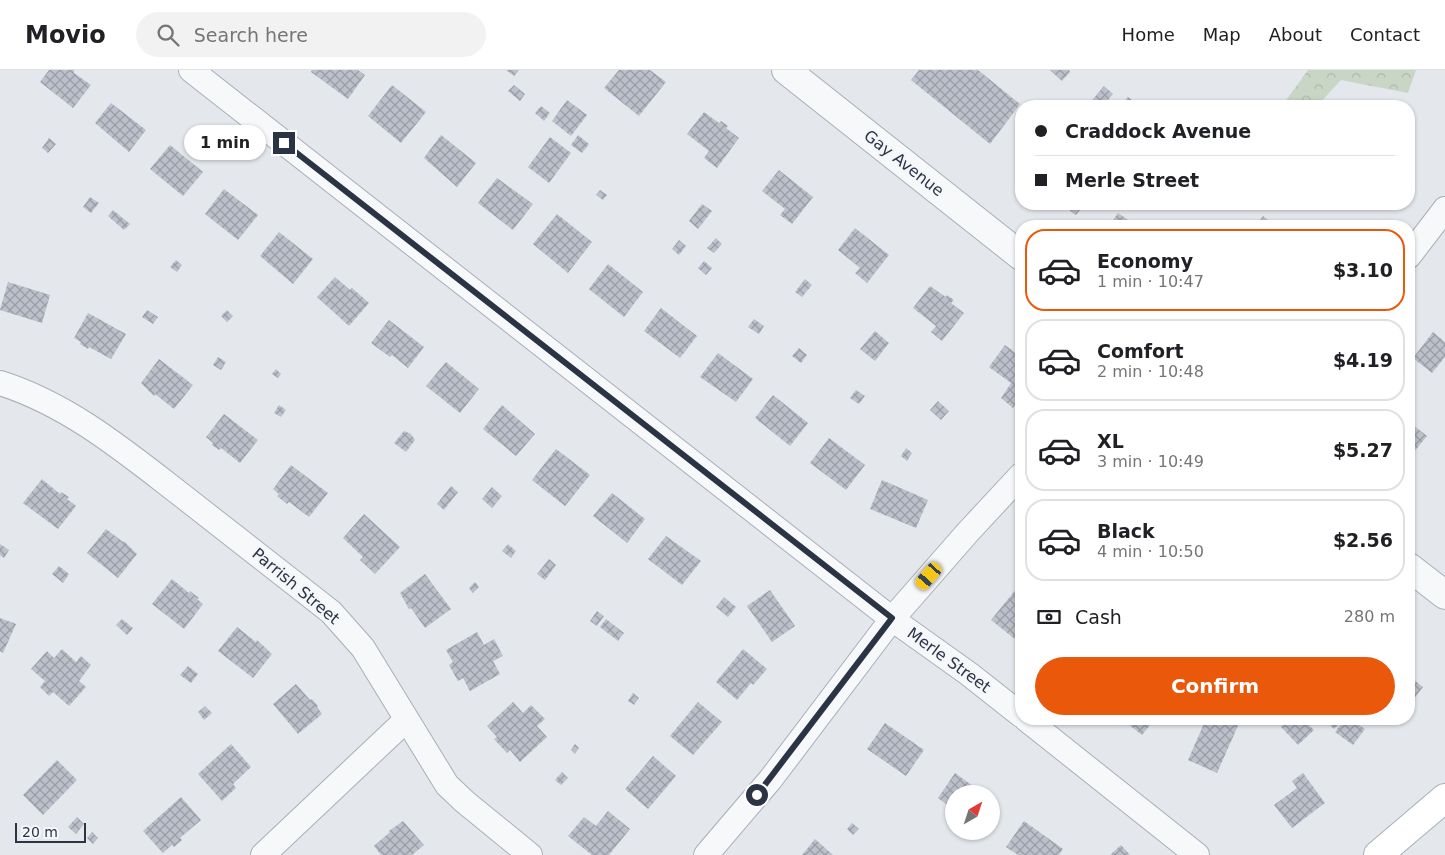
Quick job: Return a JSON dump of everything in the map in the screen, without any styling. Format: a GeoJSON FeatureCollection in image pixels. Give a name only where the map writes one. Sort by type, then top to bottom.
{"type":"FeatureCollection","features":[{"type":"Feature","properties":{"kind":"main road"},"geometry":{"type":"LineString","coordinates":[[1378,855],[1445,798]]}},
{"type":"Feature","properties":{"kind":"street","name":"Merle Street"},"geometry":{"type":"LineString","coordinates":[[190,70],[892,618],[1015,710]]}},
{"type":"Feature","properties":{"kind":"street","name":"Gay Avenue"},"geometry":{"type":"LineString","coordinates":[[786,70],[1015,251]]}},
{"type":"Feature","properties":{"kind":"street"},"geometry":{"type":"LineString","coordinates":[[1415,248],[1445,209]]}},
{"type":"Feature","properties":{"kind":"street","name":"Parrish Street"},"geometry":{"type":"LineString","coordinates":[[0,383],[22,390],[62,410],[106,436],[331,612],[363,648],[447,785],[530,855]]}},
{"type":"Feature","properties":{"kind":"street"},"geometry":{"type":"LineString","coordinates":[[706,855],[770,780],[892,618],[1015,481]]}},
{"type":"Feature","properties":{"kind":"street"},"geometry":{"type":"LineString","coordinates":[[1415,572],[1445,596]]}},
{"type":"Feature","properties":{"kind":"street"},"geometry":{"type":"LineString","coordinates":[[264,855],[406,720]]}},
{"type":"Feature","properties":{"kind":"street"},"geometry":{"type":"LineString","coordinates":[[1034,725],[1197,855]]}},
{"type":"Feature","properties":{"kind":"green space"},"geometry":{"type":"Polygon","coordinates":[[[1308,70],[1416,70],[1408,93],[1341,80],[1323,100],[1286,100],[1308,70]]]}},
{"type":"Feature","properties":{"kind":"building"},"geometry":{"type":"Polygon","coordinates":[[[49,70],[74,70],[74,73],[91,85],[73,108],[40,82],[49,70]]]}},
{"type":"Feature","properties":{"kind":"building"},"geometry":{"type":"Polygon","coordinates":[[[312,70],[358,70],[365,75],[348,99],[311,72],[312,70]]]}},
{"type":"Feature","properties":{"kind":"building"},"geometry":{"type":"Polygon","coordinates":[[[506,70],[519,70],[514,76],[506,70]]]}},
{"type":"Feature","properties":{"kind":"building"},"geometry":{"type":"Polygon","coordinates":[[[619,70],[650,70],[666,82],[639,116],[604,88],[619,70]]]}},
{"type":"Feature","properties":{"kind":"building"},"geometry":{"type":"Polygon","coordinates":[[[919,70],[978,70],[1015,100],[1015,111],[990,144],[911,80],[919,70]]]}},
{"type":"Feature","properties":{"kind":"building"},"geometry":{"type":"Polygon","coordinates":[[[1050,70],[1069,70],[1070,72],[1062,81],[1050,70]]]}},
{"type":"Feature","properties":{"kind":"building"},"geometry":{"type":"Polygon","coordinates":[[[392,85],[426,112],[401,143],[368,116],[392,85]]]}},
{"type":"Feature","properties":{"kind":"building"},"geometry":{"type":"Polygon","coordinates":[[[514,85],[525,94],[520,101],[508,91],[514,85]]]}},
{"type":"Feature","properties":{"kind":"building"},"geometry":{"type":"Polygon","coordinates":[[[1104,86],[1113,94],[1108,100],[1092,100],[1104,86]]]}},
{"type":"Feature","properties":{"kind":"building"},"geometry":{"type":"Polygon","coordinates":[[[567,100],[587,115],[571,136],[552,121],[567,100]]]}},
{"type":"Feature","properties":{"kind":"building"},"geometry":{"type":"Polygon","coordinates":[[[111,103],[146,130],[129,152],[95,123],[111,103]]]}},
{"type":"Feature","properties":{"kind":"building"},"geometry":{"type":"Polygon","coordinates":[[[541,106],[550,113],[544,121],[535,113],[541,106]]]}},
{"type":"Feature","properties":{"kind":"building"},"geometry":{"type":"Polygon","coordinates":[[[704,112],[719,123],[721,121],[728,126],[726,128],[739,138],[717,168],[704,158],[709,151],[687,134],[704,112]]]}},
{"type":"Feature","properties":{"kind":"building"},"geometry":{"type":"Polygon","coordinates":[[[441,135],[476,163],[457,187],[424,158],[441,135]]]}},
{"type":"Feature","properties":{"kind":"building"},"geometry":{"type":"Polygon","coordinates":[[[578,135],[589,144],[582,153],[571,145],[578,135]]]}},
{"type":"Feature","properties":{"kind":"building"},"geometry":{"type":"Polygon","coordinates":[[[550,137],[571,153],[549,183],[528,167],[550,137]]]}},
{"type":"Feature","properties":{"kind":"building"},"geometry":{"type":"Polygon","coordinates":[[[49,138],[56,144],[48,153],[42,148],[49,138]]]}},
{"type":"Feature","properties":{"kind":"building"},"geometry":{"type":"Polygon","coordinates":[[[170,145],[203,172],[183,196],[150,169],[170,145]]]}},
{"type":"Feature","properties":{"kind":"building"},"geometry":{"type":"Polygon","coordinates":[[[779,170],[813,197],[792,224],[780,215],[785,209],[762,191],[779,170]]]}},
{"type":"Feature","properties":{"kind":"building"},"geometry":{"type":"Polygon","coordinates":[[[497,178],[533,204],[513,230],[478,203],[497,178]]]}},
{"type":"Feature","properties":{"kind":"building"},"geometry":{"type":"Polygon","coordinates":[[[224,189],[258,215],[238,240],[205,214],[224,189]]]}},
{"type":"Feature","properties":{"kind":"building"},"geometry":{"type":"Polygon","coordinates":[[[600,190],[607,195],[603,200],[596,195],[600,190]]]}},
{"type":"Feature","properties":{"kind":"building"},"geometry":{"type":"Polygon","coordinates":[[[90,197],[99,203],[91,213],[83,207],[90,197]]]}},
{"type":"Feature","properties":{"kind":"building"},"geometry":{"type":"Polygon","coordinates":[[[702,204],[712,211],[698,229],[689,221],[702,204]]]}},
{"type":"Feature","properties":{"kind":"building"},"geometry":{"type":"Polygon","coordinates":[[[113,210],[130,224],[124,230],[108,216],[113,210]]]}},
{"type":"Feature","properties":{"kind":"building"},"geometry":{"type":"Polygon","coordinates":[[[1069,210],[1080,210],[1076,215],[1069,210]]]}},
{"type":"Feature","properties":{"kind":"building"},"geometry":{"type":"Polygon","coordinates":[[[1118,213],[1128,220],[1113,220],[1118,213]]]}},
{"type":"Feature","properties":{"kind":"building"},"geometry":{"type":"Polygon","coordinates":[[[557,214],[592,242],[568,273],[533,244],[557,214]]]}},
{"type":"Feature","properties":{"kind":"building"},"geometry":{"type":"Polygon","coordinates":[[[1263,216],[1268,220],[1260,220],[1263,216]]]}},
{"type":"Feature","properties":{"kind":"building"},"geometry":{"type":"Polygon","coordinates":[[[855,228],[889,255],[867,283],[855,273],[860,268],[838,250],[855,228]]]}},
{"type":"Feature","properties":{"kind":"building"},"geometry":{"type":"Polygon","coordinates":[[[279,232],[313,259],[293,284],[260,256],[279,232]]]}},
{"type":"Feature","properties":{"kind":"building"},"geometry":{"type":"Polygon","coordinates":[[[716,238],[722,244],[714,253],[707,248],[716,238]]]}},
{"type":"Feature","properties":{"kind":"building"},"geometry":{"type":"Polygon","coordinates":[[[679,240],[686,246],[679,255],[672,249],[679,240]]]}},
{"type":"Feature","properties":{"kind":"building"},"geometry":{"type":"Polygon","coordinates":[[[176,260],[182,265],[177,272],[170,267],[176,260]]]}},
{"type":"Feature","properties":{"kind":"building"},"geometry":{"type":"Polygon","coordinates":[[[704,261],[712,268],[706,275],[698,268],[704,261]]]}},
{"type":"Feature","properties":{"kind":"building"},"geometry":{"type":"Polygon","coordinates":[[[608,264],[643,292],[624,317],[589,289],[608,264]]]}},
{"type":"Feature","properties":{"kind":"building"},"geometry":{"type":"Polygon","coordinates":[[[335,277],[350,290],[352,288],[369,303],[349,326],[317,297],[335,277]]]}},
{"type":"Feature","properties":{"kind":"building"},"geometry":{"type":"Polygon","coordinates":[[[805,279],[812,285],[802,297],[795,292],[805,279]]]}},
{"type":"Feature","properties":{"kind":"building"},"geometry":{"type":"Polygon","coordinates":[[[8,282],[50,295],[42,323],[0,310],[8,282]]]}},
{"type":"Feature","properties":{"kind":"building"},"geometry":{"type":"Polygon","coordinates":[[[930,286],[954,300],[951,303],[964,313],[942,341],[931,332],[936,326],[913,308],[930,286]]]}},
{"type":"Feature","properties":{"kind":"building"},"geometry":{"type":"Polygon","coordinates":[[[661,308],[697,336],[680,358],[644,331],[661,308]]]}},
{"type":"Feature","properties":{"kind":"building"},"geometry":{"type":"Polygon","coordinates":[[[147,310],[158,317],[153,324],[142,317],[147,310]]]}},
{"type":"Feature","properties":{"kind":"building"},"geometry":{"type":"Polygon","coordinates":[[[227,310],[233,316],[227,322],[221,316],[227,310]]]}},
{"type":"Feature","properties":{"kind":"building"},"geometry":{"type":"Polygon","coordinates":[[[88,313],[126,334],[111,359],[89,347],[88,349],[74,338],[88,313]]]}},
{"type":"Feature","properties":{"kind":"building"},"geometry":{"type":"Polygon","coordinates":[[[754,319],[764,326],[759,334],[748,327],[754,319]]]}},
{"type":"Feature","properties":{"kind":"building"},"geometry":{"type":"Polygon","coordinates":[[[389,320],[424,347],[408,368],[392,355],[390,357],[371,343],[389,320]]]}},
{"type":"Feature","properties":{"kind":"building"},"geometry":{"type":"Polygon","coordinates":[[[875,331],[889,343],[875,361],[860,349],[875,331]]]}},
{"type":"Feature","properties":{"kind":"building"},"geometry":{"type":"Polygon","coordinates":[[[1433,332],[1445,342],[1445,357],[1432,373],[1415,360],[1415,355],[1433,332]]]}},
{"type":"Feature","properties":{"kind":"building"},"geometry":{"type":"Polygon","coordinates":[[[1005,345],[1015,352],[1015,405],[1013,408],[1001,398],[1011,383],[989,367],[1005,345]]]}},
{"type":"Feature","properties":{"kind":"building"},"geometry":{"type":"Polygon","coordinates":[[[799,348],[807,355],[801,363],[792,356],[799,348]]]}},
{"type":"Feature","properties":{"kind":"building"},"geometry":{"type":"Polygon","coordinates":[[[718,353],[753,379],[736,402],[700,377],[718,353]]]}},
{"type":"Feature","properties":{"kind":"building"},"geometry":{"type":"Polygon","coordinates":[[[218,357],[226,362],[221,370],[213,365],[218,357]]]}},
{"type":"Feature","properties":{"kind":"building"},"geometry":{"type":"Polygon","coordinates":[[[159,359],[193,385],[174,409],[155,394],[154,396],[141,383],[159,359]]]}},
{"type":"Feature","properties":{"kind":"building"},"geometry":{"type":"Polygon","coordinates":[[[446,362],[479,389],[460,413],[426,386],[446,362]]]}},
{"type":"Feature","properties":{"kind":"building"},"geometry":{"type":"Polygon","coordinates":[[[276,369],[281,374],[278,378],[272,374],[276,369]]]}},
{"type":"Feature","properties":{"kind":"building"},"geometry":{"type":"Polygon","coordinates":[[[856,390],[865,396],[859,404],[850,398],[856,390]]]}},
{"type":"Feature","properties":{"kind":"building"},"geometry":{"type":"Polygon","coordinates":[[[773,395],[808,423],[790,446],[755,418],[773,395]]]}},
{"type":"Feature","properties":{"kind":"building"},"geometry":{"type":"Polygon","coordinates":[[[938,401],[949,411],[941,420],[930,410],[938,401]]]}},
{"type":"Feature","properties":{"kind":"building"},"geometry":{"type":"Polygon","coordinates":[[[279,405],[286,410],[281,417],[274,413],[279,405]]]}},
{"type":"Feature","properties":{"kind":"building"},"geometry":{"type":"Polygon","coordinates":[[[502,405],[535,434],[516,456],[483,429],[502,405]]]}},
{"type":"Feature","properties":{"kind":"building"},"geometry":{"type":"Polygon","coordinates":[[[224,414],[258,440],[240,463],[221,448],[219,450],[212,445],[213,443],[206,437],[224,414]]]}},
{"type":"Feature","properties":{"kind":"building"},"geometry":{"type":"Polygon","coordinates":[[[1415,427],[1427,436],[1415,451],[1415,427]]]}},
{"type":"Feature","properties":{"kind":"building"},"geometry":{"type":"Polygon","coordinates":[[[404,431],[411,434],[415,440],[406,452],[394,443],[404,431]]]}},
{"type":"Feature","properties":{"kind":"building"},"geometry":{"type":"Polygon","coordinates":[[[829,438],[865,465],[846,490],[810,463],[829,438]]]}},
{"type":"Feature","properties":{"kind":"building"},"geometry":{"type":"Polygon","coordinates":[[[906,448],[912,453],[907,461],[901,456],[906,448]]]}},
{"type":"Feature","properties":{"kind":"building"},"geometry":{"type":"Polygon","coordinates":[[[556,449],[590,475],[565,506],[532,480],[556,449]]]}},
{"type":"Feature","properties":{"kind":"building"},"geometry":{"type":"Polygon","coordinates":[[[291,465],[328,493],[309,517],[289,502],[287,504],[277,496],[279,494],[273,489],[291,465]]]}},
{"type":"Feature","properties":{"kind":"building"},"geometry":{"type":"Polygon","coordinates":[[[42,479],[60,494],[61,492],[69,497],[67,499],[76,506],[58,529],[23,503],[42,479]]]}},
{"type":"Feature","properties":{"kind":"building"},"geometry":{"type":"Polygon","coordinates":[[[882,480],[928,500],[916,528],[870,509],[882,480]]]}},
{"type":"Feature","properties":{"kind":"building"},"geometry":{"type":"Polygon","coordinates":[[[451,486],[458,492],[444,510],[437,504],[451,486]]]}},
{"type":"Feature","properties":{"kind":"building"},"geometry":{"type":"Polygon","coordinates":[[[492,487],[502,496],[492,508],[482,499],[492,487]]]}},
{"type":"Feature","properties":{"kind":"building"},"geometry":{"type":"Polygon","coordinates":[[[612,493],[645,519],[627,543],[593,516],[612,493]]]}},
{"type":"Feature","properties":{"kind":"building"},"geometry":{"type":"Polygon","coordinates":[[[364,514],[400,547],[375,574],[360,560],[363,557],[343,538],[364,514]]]}},
{"type":"Feature","properties":{"kind":"building"},"geometry":{"type":"Polygon","coordinates":[[[106,529],[124,541],[137,554],[118,578],[87,553],[106,529]]]}},
{"type":"Feature","properties":{"kind":"building"},"geometry":{"type":"Polygon","coordinates":[[[666,536],[701,561],[682,585],[648,559],[666,536]]]}},
{"type":"Feature","properties":{"kind":"building"},"geometry":{"type":"Polygon","coordinates":[[[0,544],[9,550],[4,558],[0,555],[0,544]]]}},
{"type":"Feature","properties":{"kind":"building"},"geometry":{"type":"Polygon","coordinates":[[[508,544],[516,551],[511,558],[502,551],[508,544]]]}},
{"type":"Feature","properties":{"kind":"building"},"geometry":{"type":"Polygon","coordinates":[[[549,559],[556,565],[545,580],[537,574],[549,559]]]}},
{"type":"Feature","properties":{"kind":"building"},"geometry":{"type":"Polygon","coordinates":[[[59,566],[69,574],[63,583],[52,574],[59,566]]]}},
{"type":"Feature","properties":{"kind":"building"},"geometry":{"type":"Polygon","coordinates":[[[425,574],[451,609],[425,628],[411,608],[409,609],[400,593],[425,574]]]}},
{"type":"Feature","properties":{"kind":"building"},"geometry":{"type":"Polygon","coordinates":[[[172,579],[189,593],[190,591],[199,598],[197,599],[203,604],[184,629],[152,604],[172,579]]]}},
{"type":"Feature","properties":{"kind":"building"},"geometry":{"type":"Polygon","coordinates":[[[475,582],[479,587],[473,593],[469,588],[475,582]]]}},
{"type":"Feature","properties":{"kind":"building"},"geometry":{"type":"Polygon","coordinates":[[[770,590],[795,626],[772,642],[747,606],[770,590]]]}},
{"type":"Feature","properties":{"kind":"building"},"geometry":{"type":"Polygon","coordinates":[[[1015,590],[1015,639],[991,620],[1015,590]]]}},
{"type":"Feature","properties":{"kind":"building"},"geometry":{"type":"Polygon","coordinates":[[[724,597],[736,607],[728,617],[716,607],[724,597]]]}},
{"type":"Feature","properties":{"kind":"building"},"geometry":{"type":"Polygon","coordinates":[[[597,611],[604,616],[597,626],[590,621],[597,611]]]}},
{"type":"Feature","properties":{"kind":"building"},"geometry":{"type":"Polygon","coordinates":[[[0,618],[16,624],[3,653],[0,651],[0,618]]]}},
{"type":"Feature","properties":{"kind":"building"},"geometry":{"type":"Polygon","coordinates":[[[122,619],[133,628],[127,635],[116,625],[122,619]]]}},
{"type":"Feature","properties":{"kind":"building"},"geometry":{"type":"Polygon","coordinates":[[[606,619],[624,633],[618,641],[600,627],[606,619]]]}},
{"type":"Feature","properties":{"kind":"building"},"geometry":{"type":"Polygon","coordinates":[[[237,627],[256,642],[257,640],[272,654],[253,678],[218,651],[237,627]]]}},
{"type":"Feature","properties":{"kind":"building"},"geometry":{"type":"Polygon","coordinates":[[[477,632],[484,645],[494,639],[503,656],[493,661],[500,674],[470,691],[463,678],[458,681],[449,665],[453,662],[446,650],[477,632]]]}},
{"type":"Feature","properties":{"kind":"building"},"geometry":{"type":"Polygon","coordinates":[[[62,649],[76,662],[81,656],[91,665],[79,681],[86,687],[69,706],[53,692],[49,696],[40,687],[45,681],[31,669],[47,651],[54,658],[62,649]]]}},
{"type":"Feature","properties":{"kind":"building"},"geometry":{"type":"Polygon","coordinates":[[[743,649],[767,669],[753,685],[751,683],[737,700],[716,682],[743,649]]]}},
{"type":"Feature","properties":{"kind":"building"},"geometry":{"type":"Polygon","coordinates":[[[188,666],[198,674],[191,683],[180,675],[188,666]]]}},
{"type":"Feature","properties":{"kind":"building"},"geometry":{"type":"Polygon","coordinates":[[[1415,681],[1423,687],[1415,697],[1415,681]]]}},
{"type":"Feature","properties":{"kind":"building"},"geometry":{"type":"Polygon","coordinates":[[[296,684],[310,700],[312,699],[322,714],[298,734],[273,704],[296,684]]]}},
{"type":"Feature","properties":{"kind":"building"},"geometry":{"type":"Polygon","coordinates":[[[633,693],[639,698],[634,705],[628,701],[633,693]]]}},
{"type":"Feature","properties":{"kind":"building"},"geometry":{"type":"Polygon","coordinates":[[[513,702],[523,713],[531,705],[545,719],[537,726],[547,737],[520,762],[510,750],[507,753],[494,739],[497,737],[487,726],[513,702]]]}},
{"type":"Feature","properties":{"kind":"building"},"geometry":{"type":"Polygon","coordinates":[[[698,702],[722,722],[693,755],[670,736],[698,702]]]}},
{"type":"Feature","properties":{"kind":"building"},"geometry":{"type":"Polygon","coordinates":[[[205,706],[212,713],[204,720],[198,712],[205,706]]]}},
{"type":"Feature","properties":{"kind":"building"},"geometry":{"type":"Polygon","coordinates":[[[885,723],[924,750],[906,776],[867,749],[885,723]]]}},
{"type":"Feature","properties":{"kind":"building"},"geometry":{"type":"Polygon","coordinates":[[[1129,725],[1150,725],[1142,735],[1129,725]]]}},
{"type":"Feature","properties":{"kind":"building"},"geometry":{"type":"Polygon","coordinates":[[[1203,725],[1238,725],[1217,773],[1188,760],[1203,725]]]}},
{"type":"Feature","properties":{"kind":"building"},"geometry":{"type":"Polygon","coordinates":[[[1283,725],[1309,725],[1314,730],[1298,745],[1281,727],[1283,725]]]}},
{"type":"Feature","properties":{"kind":"building"},"geometry":{"type":"Polygon","coordinates":[[[1330,725],[1338,725],[1334,729],[1330,725]]]}},
{"type":"Feature","properties":{"kind":"building"},"geometry":{"type":"Polygon","coordinates":[[[1340,725],[1359,725],[1365,729],[1353,745],[1335,732],[1340,725]]]}},
{"type":"Feature","properties":{"kind":"building"},"geometry":{"type":"Polygon","coordinates":[[[231,744],[251,767],[233,784],[236,788],[222,801],[198,774],[231,744]]]}},
{"type":"Feature","properties":{"kind":"building"},"geometry":{"type":"Polygon","coordinates":[[[575,744],[579,748],[575,754],[571,750],[575,744]]]}},
{"type":"Feature","properties":{"kind":"building"},"geometry":{"type":"Polygon","coordinates":[[[653,756],[676,776],[648,809],[625,789],[653,756]]]}},
{"type":"Feature","properties":{"kind":"building"},"geometry":{"type":"Polygon","coordinates":[[[57,760],[77,780],[43,815],[23,795],[57,760]]]}},
{"type":"Feature","properties":{"kind":"building"},"geometry":{"type":"Polygon","coordinates":[[[562,772],[568,778],[561,785],[555,780],[562,772]]]}},
{"type":"Feature","properties":{"kind":"building"},"geometry":{"type":"Polygon","coordinates":[[[955,773],[972,785],[947,785],[955,773]]]}},
{"type":"Feature","properties":{"kind":"building"},"geometry":{"type":"Polygon","coordinates":[[[1303,773],[1325,803],[1292,828],[1274,805],[1297,788],[1292,781],[1303,773]]]}},
{"type":"Feature","properties":{"kind":"building"},"geometry":{"type":"Polygon","coordinates":[[[945,788],[945,803],[938,798],[945,788]]]}},
{"type":"Feature","properties":{"kind":"building"},"geometry":{"type":"Polygon","coordinates":[[[181,797],[201,820],[180,838],[182,840],[174,847],[172,845],[163,853],[143,831],[181,797]]]}},
{"type":"Feature","properties":{"kind":"building"},"geometry":{"type":"Polygon","coordinates":[[[608,811],[630,829],[609,855],[592,855],[568,836],[584,817],[596,826],[608,811]]]}},
{"type":"Feature","properties":{"kind":"building"},"geometry":{"type":"Polygon","coordinates":[[[77,817],[84,824],[76,834],[68,827],[77,817]]]}},
{"type":"Feature","properties":{"kind":"building"},"geometry":{"type":"Polygon","coordinates":[[[403,821],[424,845],[412,855],[381,855],[374,846],[389,831],[403,821]]]}},
{"type":"Feature","properties":{"kind":"building"},"geometry":{"type":"Polygon","coordinates":[[[1024,821],[1063,849],[1059,855],[1018,855],[1006,847],[1024,821]]]}},
{"type":"Feature","properties":{"kind":"building"},"geometry":{"type":"Polygon","coordinates":[[[852,823],[859,829],[853,835],[847,829],[852,823]]]}},
{"type":"Feature","properties":{"kind":"building"},"geometry":{"type":"Polygon","coordinates":[[[92,832],[98,838],[93,844],[87,838],[92,832]]]}},
{"type":"Feature","properties":{"kind":"building"},"geometry":{"type":"Polygon","coordinates":[[[815,839],[833,855],[802,855],[815,839]]]}},
{"type":"Feature","properties":{"kind":"building"},"geometry":{"type":"Polygon","coordinates":[[[1121,845],[1130,855],[1110,855],[1121,845]]]}},
{"type":"Feature","properties":{"kind":"route"},"geometry":{"type":"LineString","coordinates":[[284,143],[892,618],[757,795]]}}]}
